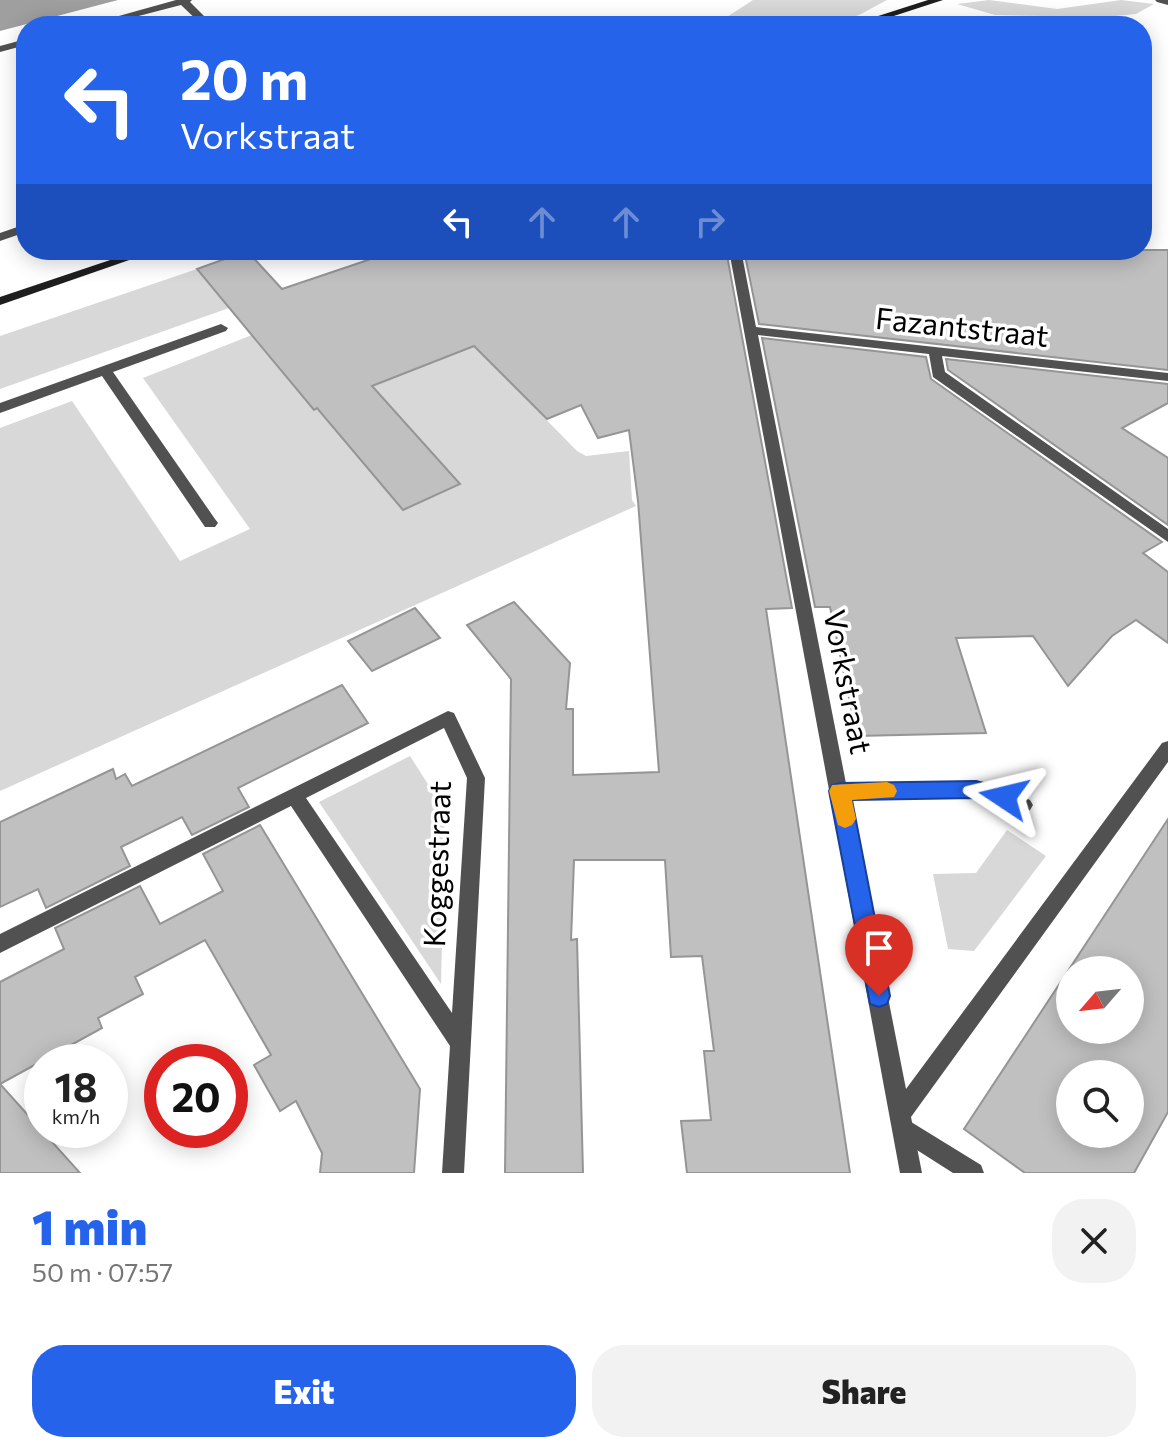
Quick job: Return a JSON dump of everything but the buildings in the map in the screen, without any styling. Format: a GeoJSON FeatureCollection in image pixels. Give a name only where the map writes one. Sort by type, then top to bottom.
{"type":"FeatureCollection","features":[{"type":"Feature","properties":{"kind":"main road"},"geometry":{"type":"LineString","coordinates":[[878,16],[901,0]]}},
{"type":"Feature","properties":{"kind":"main road"},"geometry":{"type":"LineString","coordinates":[[884,16],[938,0]]}},
{"type":"Feature","properties":{"kind":"main road"},"geometry":{"type":"LineString","coordinates":[[0,301],[122,260]]}},
{"type":"Feature","properties":{"kind":"street"},"geometry":{"type":"LineString","coordinates":[[125,16],[185,0],[200,16]]}},
{"type":"Feature","properties":{"kind":"street"},"geometry":{"type":"LineString","coordinates":[[1160,0],[1168,2]]}},
{"type":"Feature","properties":{"kind":"street","name":"Vorkstraat"},"geometry":{"type":"LineString","coordinates":[[737,260],[911,1173]]}},
{"type":"Feature","properties":{"kind":"street"},"geometry":{"type":"LineString","coordinates":[[0,408],[221,328]]}},
{"type":"Feature","properties":{"kind":"street","name":"Fazantstraat"},"geometry":{"type":"LineString","coordinates":[[751,330],[1168,377]]}},
{"type":"Feature","properties":{"kind":"street"},"geometry":{"type":"LineString","coordinates":[[935,352],[938,374],[1168,537]]}},
{"type":"Feature","properties":{"kind":"street"},"geometry":{"type":"LineString","coordinates":[[105,370],[210,523]]}},
{"type":"Feature","properties":{"kind":"street","name":"Koggestraat"},"geometry":{"type":"LineString","coordinates":[[0,944],[448,718],[476,778],[453,1173]]}},
{"type":"Feature","properties":{"kind":"street"},"geometry":{"type":"LineString","coordinates":[[973,1173],[902,1120],[1168,748]]}},
{"type":"Feature","properties":{"kind":"street"},"geometry":{"type":"LineString","coordinates":[[840,791],[976,790],[994,792],[1024,805]]}},
{"type":"Feature","properties":{"kind":"street","name":"Koggestraat"},"geometry":{"type":"LineString","coordinates":[[294,795],[461,1044]]}},
{"type":"Feature","properties":{"kind":"shaded area"},"geometry":{"type":"Polygon","coordinates":[[[0,0],[118,0],[57,16],[16,16],[16,27],[0,31],[0,0]]]}},
{"type":"Feature","properties":{"kind":"shaded area"},"geometry":{"type":"Polygon","coordinates":[[[753,0],[887,0],[856,16],[728,16],[753,0]]]}},
{"type":"Feature","properties":{"kind":"shaded area"},"geometry":{"type":"Polygon","coordinates":[[[989,0],[1057,9],[1121,0],[1154,4],[1136,14],[1050,16],[995,15],[957,4],[989,0]]]}},
{"type":"Feature","properties":{"kind":"shaded area"},"geometry":{"type":"Polygon","coordinates":[[[197,269],[229,308],[0,389],[0,336],[197,269]]]}},
{"type":"Feature","properties":{"kind":"shaded area"},"geometry":{"type":"Polygon","coordinates":[[[252,335],[314,410],[474,346],[577,451],[586,456],[629,451],[632,500],[636,506],[0,791],[0,428],[72,401],[180,561],[250,529],[143,378],[252,335]]]}},
{"type":"Feature","properties":{"kind":"shaded area"},"geometry":{"type":"Polygon","coordinates":[[[410,756],[445,811],[441,984],[319,802],[410,756]]]}},
{"type":"Feature","properties":{"kind":"shaded area"},"geometry":{"type":"Polygon","coordinates":[[[1007,830],[1046,856],[974,951],[948,949],[933,874],[976,873],[1007,830]]]}},
{"type":"Feature","properties":{"kind":"slow traffic"},"geometry":{"type":"LineString","coordinates":[[845,819],[840,791],[887,791]]}},
{"type":"Feature","properties":{"kind":"route"},"geometry":{"type":"LineString","coordinates":[[879,996],[840,791],[976,790],[994,792],[1004,797]]}}]}
